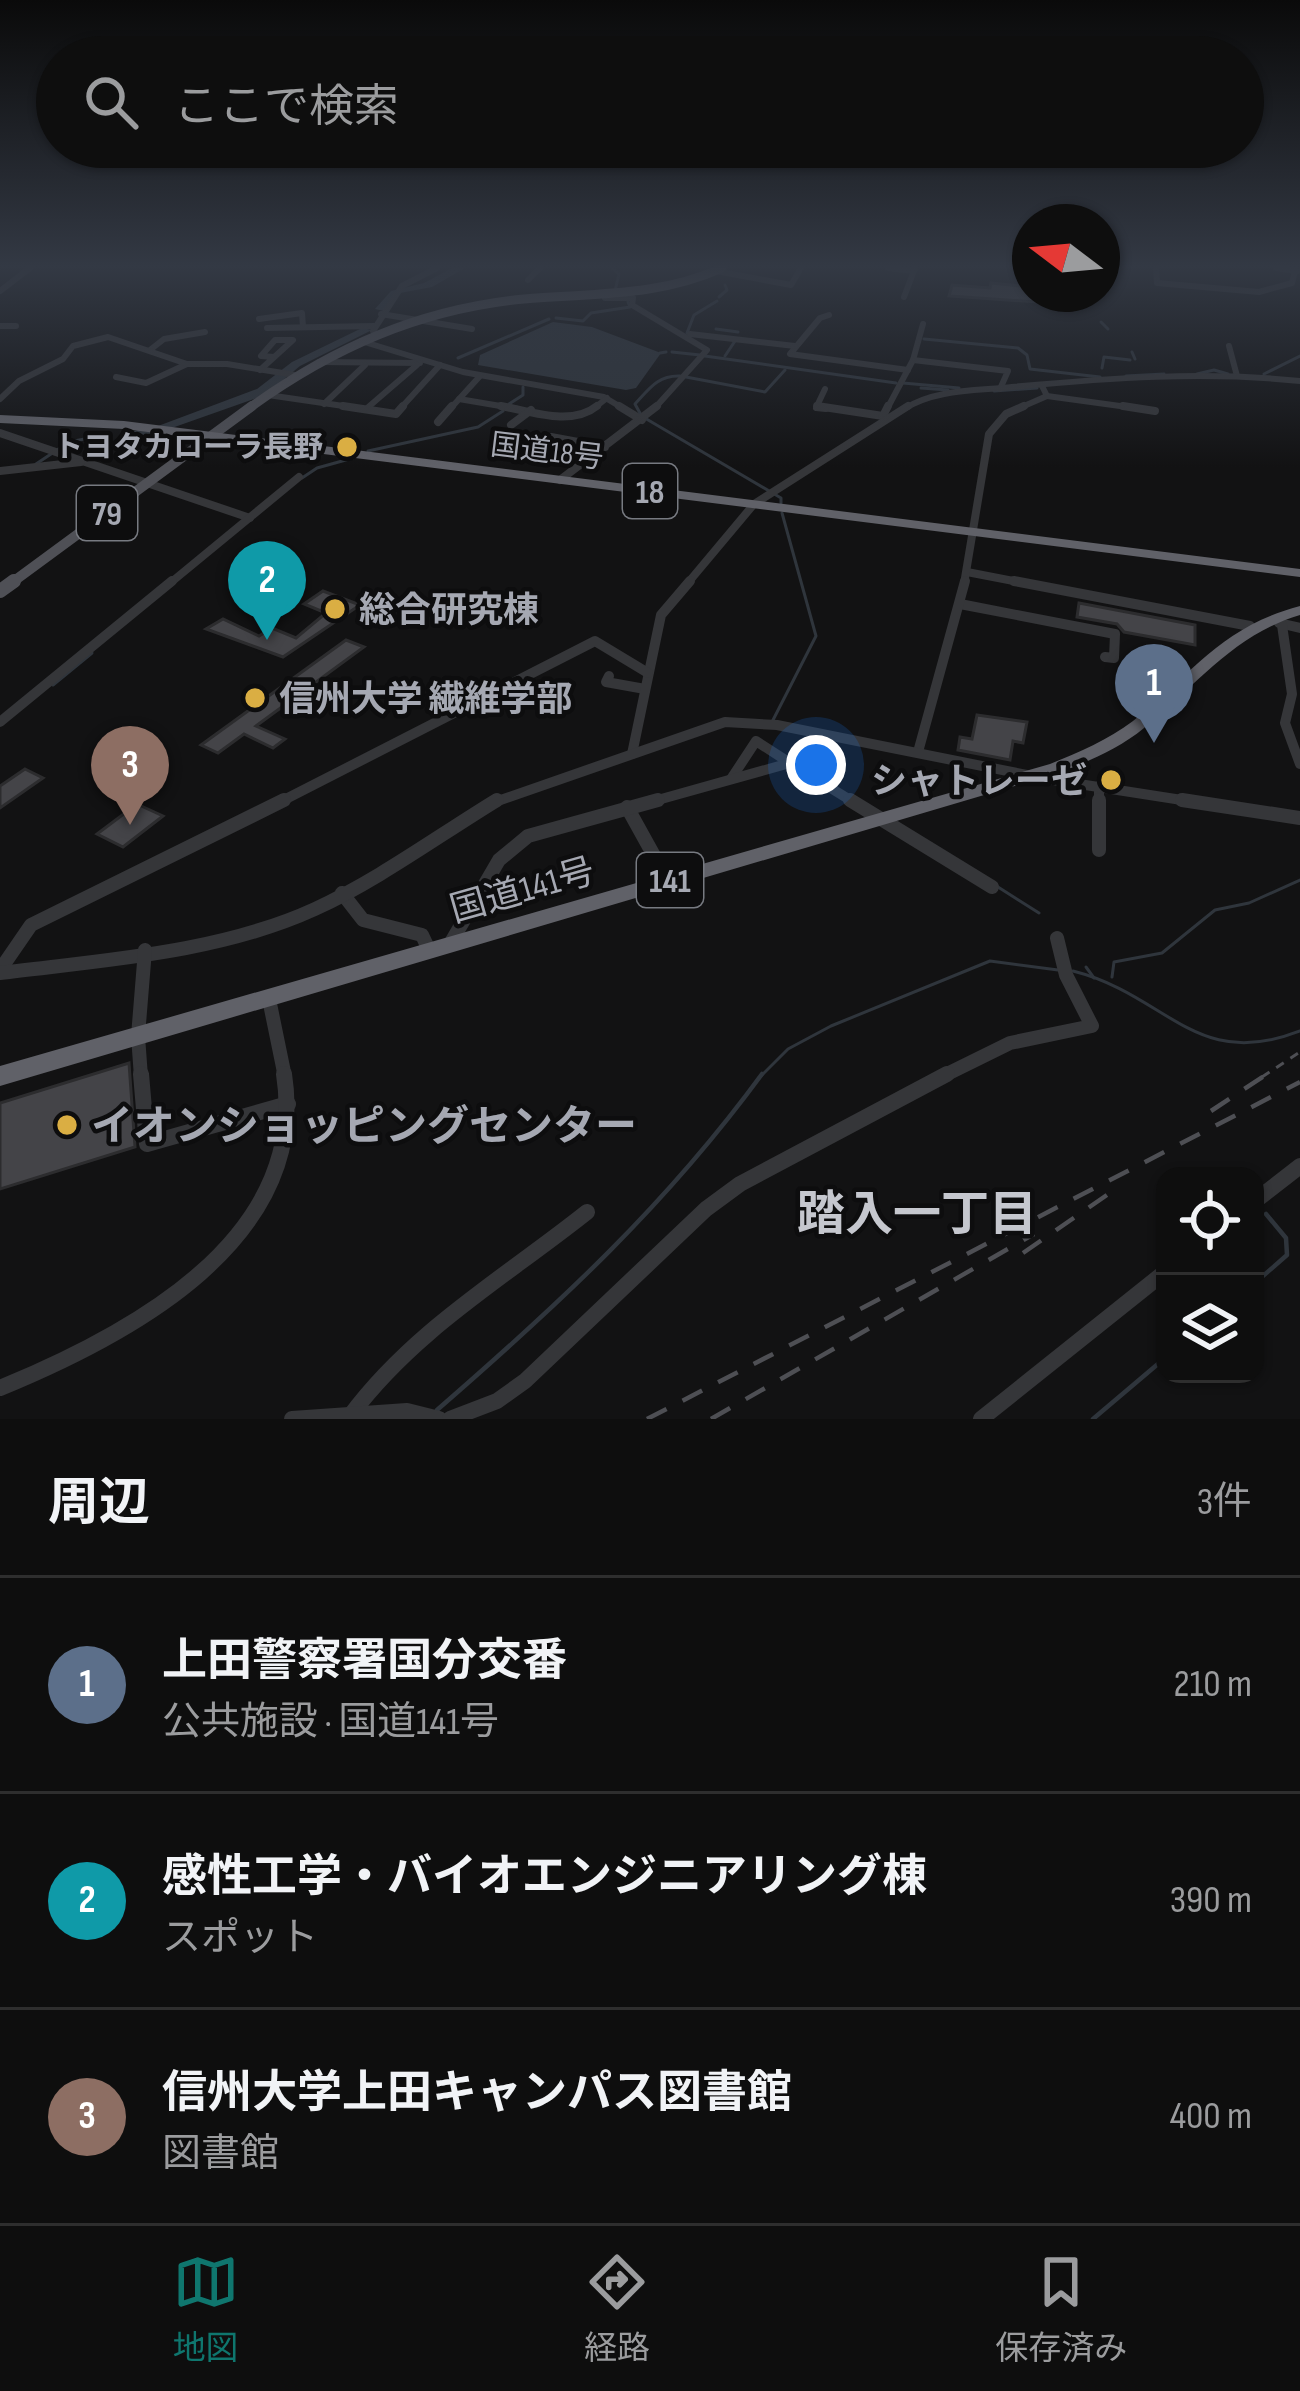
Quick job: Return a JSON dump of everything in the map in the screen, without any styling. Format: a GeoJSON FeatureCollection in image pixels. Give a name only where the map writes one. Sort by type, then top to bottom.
{"type":"FeatureCollection","features":[{"type":"Feature","properties":{"kind":"highway","name":"国道18号"},"geometry":{"type":"LineString","coordinates":[[0,419],[98,422],[1300,573]]}},
{"type":"Feature","properties":{"kind":"highway","name":"国道141号"},"geometry":{"type":"LineString","coordinates":[[0,1076],[1074,761],[1129,731],[1223,644],[1250,626],[1300,610]]}},
{"type":"Feature","properties":{"kind":"main road","name":"79"},"geometry":{"type":"LineString","coordinates":[[0,591],[295,375],[370,334]]}},
{"type":"Feature","properties":{"kind":"street"},"geometry":{"type":"LineString","coordinates":[[151,350],[164,339],[192,334]]}},
{"type":"Feature","properties":{"kind":"street"},"geometry":{"type":"LineString","coordinates":[[560,480],[644,419],[706,353],[706,347],[687,334]]}},
{"type":"Feature","properties":{"kind":"street"},"geometry":{"type":"LineString","coordinates":[[689,334],[795,346]]}},
{"type":"Feature","properties":{"kind":"street"},"geometry":{"type":"LineString","coordinates":[[808,334],[790,354],[908,370]]}},
{"type":"Feature","properties":{"kind":"street"},"geometry":{"type":"LineString","coordinates":[[884,418],[913,360],[919,334]]}},
{"type":"Feature","properties":{"kind":"street"},"geometry":{"type":"LineString","coordinates":[[4,394],[63,359],[73,346],[113,337],[187,364],[295,375]]}},
{"type":"Feature","properties":{"kind":"street"},"geometry":{"type":"LineString","coordinates":[[361,341],[480,376],[607,398],[644,419]]}},
{"type":"Feature","properties":{"kind":"street"},"geometry":{"type":"LineString","coordinates":[[1229,346],[1238,376]]}},
{"type":"Feature","properties":{"kind":"street"},"geometry":{"type":"LineString","coordinates":[[260,370],[274,357]]}},
{"type":"Feature","properties":{"kind":"street"},"geometry":{"type":"LineString","coordinates":[[913,360],[1008,371],[1000,389]]}},
{"type":"Feature","properties":{"kind":"street"},"geometry":{"type":"LineString","coordinates":[[316,362],[423,362]]}},
{"type":"Feature","properties":{"kind":"street"},"geometry":{"type":"LineString","coordinates":[[366,410],[423,362]]}},
{"type":"Feature","properties":{"kind":"street"},"geometry":{"type":"LineString","coordinates":[[116,376],[146,383],[187,364]]}},
{"type":"Feature","properties":{"kind":"street"},"geometry":{"type":"LineString","coordinates":[[325,404],[366,364]]}},
{"type":"Feature","properties":{"kind":"street"},"geometry":{"type":"LineString","coordinates":[[268,395],[398,413],[440,365]]}},
{"type":"Feature","properties":{"kind":"street"},"geometry":{"type":"LineString","coordinates":[[438,422],[480,376]]}},
{"type":"Feature","properties":{"kind":"street"},"geometry":{"type":"LineString","coordinates":[[632,754],[661,615],[754,504],[884,418],[930,396],[1000,389],[1238,376],[1300,381]]}},
{"type":"Feature","properties":{"kind":"street"},"geometry":{"type":"LineString","coordinates":[[1042,386],[1047,396]]}},
{"type":"Feature","properties":{"kind":"street"},"geometry":{"type":"LineString","coordinates":[[825,388],[816,408],[884,418]]}},
{"type":"Feature","properties":{"kind":"street"},"geometry":{"type":"LineString","coordinates":[[918,752],[960,604],[988,434],[1006,414],[1047,396],[1081,396],[1094,403],[1155,412]]}},
{"type":"Feature","properties":{"kind":"street"},"geometry":{"type":"LineString","coordinates":[[459,398],[560,417],[586,415],[607,398]]}},
{"type":"Feature","properties":{"kind":"street"},"geometry":{"type":"LineString","coordinates":[[511,425],[531,410]]}},
{"type":"Feature","properties":{"kind":"street"},"geometry":{"type":"LineString","coordinates":[[0,433],[250,518]]}},
{"type":"Feature","properties":{"kind":"street"},"geometry":{"type":"LineString","coordinates":[[550,437],[604,447]]}},
{"type":"Feature","properties":{"kind":"street"},"geometry":{"type":"LineString","coordinates":[[0,471],[84,461]]}},
{"type":"Feature","properties":{"kind":"street"},"geometry":{"type":"LineString","coordinates":[[0,722],[299,478]]}},
{"type":"Feature","properties":{"kind":"street"},"geometry":{"type":"LineString","coordinates":[[967,572],[1250,626]]}},
{"type":"Feature","properties":{"kind":"street"},"geometry":{"type":"LineString","coordinates":[[960,604],[1115,634],[1114,658],[1105,657]]}},
{"type":"Feature","properties":{"kind":"street"},"geometry":{"type":"LineString","coordinates":[[1300,628],[1277,621],[1292,694],[1285,723],[1300,764]]}},
{"type":"Feature","properties":{"kind":"street"},"geometry":{"type":"LineString","coordinates":[[0,972],[9,953],[38,921],[57,916],[595,641],[648,673]]}},
{"type":"Feature","properties":{"kind":"street"},"geometry":{"type":"LineString","coordinates":[[609,676],[606,682],[645,689]]}},
{"type":"Feature","properties":{"kind":"street"},"geometry":{"type":"LineString","coordinates":[[0,972],[145,950],[267,927],[304,915],[502,796],[712,723],[771,724],[1030,776],[1300,818]]}},
{"type":"Feature","properties":{"kind":"street"},"geometry":{"type":"LineString","coordinates":[[730,779],[756,741],[992,887]]}},
{"type":"Feature","properties":{"kind":"street"},"geometry":{"type":"LineString","coordinates":[[450,944],[511,847],[547,828],[790,763]]}},
{"type":"Feature","properties":{"kind":"street"},"geometry":{"type":"LineString","coordinates":[[1099,786],[1099,850]]}},
{"type":"Feature","properties":{"kind":"street"},"geometry":{"type":"LineString","coordinates":[[627,807],[668,881]]}},
{"type":"Feature","properties":{"kind":"street"},"geometry":{"type":"LineString","coordinates":[[342,893],[363,920],[422,935],[429,950]]}},
{"type":"Feature","properties":{"kind":"street"},"geometry":{"type":"LineString","coordinates":[[450,1419],[484,1408],[525,1381],[706,1209],[740,1184],[852,1120],[1010,1043],[1092,1026],[1065,970],[1057,938]]}},
{"type":"Feature","properties":{"kind":"street"},"geometry":{"type":"LineString","coordinates":[[145,950],[138,1036],[147,1144],[288,1104]]}},
{"type":"Feature","properties":{"kind":"street"},"geometry":{"type":"LineString","coordinates":[[0,1388],[109,1341],[164,1307],[207,1271],[272,1179],[283,1154],[288,1104],[268,999]]}},
{"type":"Feature","properties":{"kind":"street"},"geometry":{"type":"LineString","coordinates":[[1264,1194],[1300,1166]]}},
{"type":"Feature","properties":{"kind":"street"},"geometry":{"type":"LineString","coordinates":[[350,1416],[364,1394],[455,1306],[587,1212]]}},
{"type":"Feature","properties":{"kind":"street"},"geometry":{"type":"LineString","coordinates":[[981,1419],[1161,1275]]}},
{"type":"Feature","properties":{"kind":"street"},"geometry":{"type":"LineString","coordinates":[[292,1419],[433,1416]]}},
{"type":"Feature","properties":{"kind":"shaded area"},"geometry":{"type":"Polygon","coordinates":[[[526,334],[611,334],[661,353],[636,388],[626,390],[478,365],[480,355],[526,334]]]}},
{"type":"Feature","properties":{"kind":"building"},"geometry":{"type":"Polygon","coordinates":[[[323,591],[360,605],[283,657],[206,629],[223,619],[259,636],[272,628],[296,638],[326,613],[304,604],[323,591]]]}},
{"type":"Feature","properties":{"kind":"building"},"geometry":{"type":"Polygon","coordinates":[[[1079,603],[1195,625],[1195,645],[1124,632],[1117,624],[1077,617],[1079,603]]]}},
{"type":"Feature","properties":{"kind":"building"},"geometry":{"type":"Polygon","coordinates":[[[346,640],[364,647],[256,726],[285,739],[273,748],[244,734],[218,753],[201,745],[346,640]]]}},
{"type":"Feature","properties":{"kind":"building"},"geometry":{"type":"Polygon","coordinates":[[[977,715],[1027,722],[1023,743],[1013,741],[1010,760],[958,750],[960,737],[972,739],[977,715]]]}},
{"type":"Feature","properties":{"kind":"building"},"geometry":{"type":"Polygon","coordinates":[[[25,769],[43,778],[0,808],[0,786],[25,769]]]}},
{"type":"Feature","properties":{"kind":"building"},"geometry":{"type":"Polygon","coordinates":[[[137,804],[163,816],[123,847],[97,834],[137,804]]]}},
{"type":"Feature","properties":{"kind":"building","name":"イオンショッピングセンター"},"geometry":{"type":"Polygon","coordinates":[[[129,1063],[135,1147],[0,1189],[0,1103],[129,1063]]]}},
{"type":"Feature","properties":{"kind":"waterway"},"geometry":{"type":"LineString","coordinates":[[164,426],[261,392],[296,364],[357,334]]}},
{"type":"Feature","properties":{"kind":"waterway"},"geometry":{"type":"LineString","coordinates":[[458,358],[513,334]]}},
{"type":"Feature","properties":{"kind":"waterway"},"geometry":{"type":"LineString","coordinates":[[924,339],[1018,348],[1027,355],[1030,369],[1100,377]]}},
{"type":"Feature","properties":{"kind":"waterway"},"geometry":{"type":"LineString","coordinates":[[725,356],[735,341]]}},
{"type":"Feature","properties":{"kind":"waterway"},"geometry":{"type":"LineString","coordinates":[[660,353],[666,352]]}},
{"type":"Feature","properties":{"kind":"waterway"},"geometry":{"type":"LineString","coordinates":[[672,352],[700,355]]}},
{"type":"Feature","properties":{"kind":"waterway"},"geometry":{"type":"LineString","coordinates":[[1132,352],[1135,359]]}},
{"type":"Feature","properties":{"kind":"waterway"},"geometry":{"type":"LineString","coordinates":[[705,356],[896,383]]}},
{"type":"Feature","properties":{"kind":"waterway"},"geometry":{"type":"LineString","coordinates":[[1264,374],[1300,356]]}},
{"type":"Feature","properties":{"kind":"waterway"},"geometry":{"type":"LineString","coordinates":[[1102,368],[1104,357],[1130,360]]}},
{"type":"Feature","properties":{"kind":"waterway"},"geometry":{"type":"LineString","coordinates":[[686,377],[765,392],[785,370]]}},
{"type":"Feature","properties":{"kind":"waterway"},"geometry":{"type":"LineString","coordinates":[[1197,374],[1214,370],[1228,374]]}},
{"type":"Feature","properties":{"kind":"waterway"},"geometry":{"type":"LineString","coordinates":[[1126,376],[1164,374]]}},
{"type":"Feature","properties":{"kind":"waterway"},"geometry":{"type":"LineString","coordinates":[[641,415],[635,404],[650,388],[660,380],[680,376]]}},
{"type":"Feature","properties":{"kind":"waterway"},"geometry":{"type":"LineString","coordinates":[[903,383],[959,388]]}},
{"type":"Feature","properties":{"kind":"waterway"},"geometry":{"type":"LineString","coordinates":[[509,404],[523,395],[523,387]]}},
{"type":"Feature","properties":{"kind":"waterway"},"geometry":{"type":"LineString","coordinates":[[921,388],[948,390]]}},
{"type":"Feature","properties":{"kind":"waterway"},"geometry":{"type":"LineString","coordinates":[[994,391],[1037,388]]}},
{"type":"Feature","properties":{"kind":"waterway"},"geometry":{"type":"LineString","coordinates":[[368,451],[478,427],[503,411]]}},
{"type":"Feature","properties":{"kind":"waterway"},"geometry":{"type":"LineString","coordinates":[[643,417],[781,498],[781,503]]}},
{"type":"Feature","properties":{"kind":"waterway"},"geometry":{"type":"LineString","coordinates":[[130,435],[147,431]]}},
{"type":"Feature","properties":{"kind":"waterway"},"geometry":{"type":"LineString","coordinates":[[36,464],[69,442],[105,435]]}},
{"type":"Feature","properties":{"kind":"waterway"},"geometry":{"type":"LineString","coordinates":[[302,478],[317,468],[353,458]]}},
{"type":"Feature","properties":{"kind":"waterway"},"geometry":{"type":"LineString","coordinates":[[772,722],[816,636],[782,513]]}},
{"type":"Feature","properties":{"kind":"waterway"},"geometry":{"type":"LineString","coordinates":[[53,685],[92,653]]}},
{"type":"Feature","properties":{"kind":"waterway"},"geometry":{"type":"LineString","coordinates":[[1112,977],[1114,962],[1162,953],[1215,910],[1249,903],[1300,880]]}},
{"type":"Feature","properties":{"kind":"waterway"},"geometry":{"type":"LineString","coordinates":[[998,887],[1039,913]]}},
{"type":"Feature","properties":{"kind":"waterway"},"geometry":{"type":"LineString","coordinates":[[760,1077],[788,1049],[831,1026],[990,961],[1058,970]]}},
{"type":"Feature","properties":{"kind":"waterway"},"geometry":{"type":"LineString","coordinates":[[1086,967],[1094,978]]}},
{"type":"Feature","properties":{"kind":"waterway"},"geometry":{"type":"LineString","coordinates":[[1073,971],[1094,978]]}},
{"type":"Feature","properties":{"kind":"waterway"},"geometry":{"type":"LineString","coordinates":[[1094,978],[1207,1036],[1234,1042],[1264,1041],[1300,1031]]}},
{"type":"Feature","properties":{"kind":"waterway"},"geometry":{"type":"LineString","coordinates":[[437,1410],[526,1331],[649,1210],[762,1074]]}},
{"type":"Feature","properties":{"kind":"waterway"},"geometry":{"type":"LineString","coordinates":[[1264,1275],[1287,1255],[1286,1238],[1266,1214]]}},
{"type":"Feature","properties":{"kind":"waterway"},"geometry":{"type":"LineString","coordinates":[[1093,1419],[1156,1366]]}},
{"type":"Feature","properties":{"kind":"railway"},"geometry":{"type":"LineString","coordinates":[[1262,1077],[1300,1052]]}},
{"type":"Feature","properties":{"kind":"railway"},"geometry":{"type":"LineString","coordinates":[[1211,1111],[1267,1074]]}},
{"type":"Feature","properties":{"kind":"railway"},"geometry":{"type":"LineString","coordinates":[[647,1419],[1300,1082]]}},
{"type":"Feature","properties":{"kind":"railway"},"geometry":{"type":"LineString","coordinates":[[1023,1253],[1117,1188]]}},
{"type":"Feature","properties":{"kind":"railway"},"geometry":{"type":"LineString","coordinates":[[711,1419],[1034,1234]]}},
{"type":"Feature","properties":{"kind":"place","name":"トヨタカローラ長野"},"geometry":{"type":"Point","coordinates":[347,447]}},
{"type":"Feature","properties":{"kind":"place","name":"総合研究棟"},"geometry":{"type":"Point","coordinates":[335,609]}},
{"type":"Feature","properties":{"kind":"place","name":"感性工学・バイオエンジニアリング棟"},"geometry":{"type":"Point","coordinates":[267,640]}},
{"type":"Feature","properties":{"kind":"place","name":"信州大学 繊維学部"},"geometry":{"type":"Point","coordinates":[255,698]}},
{"type":"Feature","properties":{"kind":"place","name":"上田警察署国分交番"},"geometry":{"type":"Point","coordinates":[1154,743]}},
{"type":"Feature","properties":{"kind":"place","name":"シャトレーゼ"},"geometry":{"type":"Point","coordinates":[1111,780]}},
{"type":"Feature","properties":{"kind":"place","name":"信州大学上田キャンパス図書館"},"geometry":{"type":"Point","coordinates":[130,825]}},
{"type":"Feature","properties":{"kind":"place","name":"イオンショッピングセンター"},"geometry":{"type":"Point","coordinates":[67,1125]}},
{"type":"Feature","properties":{"kind":"district","name":"踏入一丁目"},"geometry":{"type":"Point","coordinates":[917,1213]}}]}
